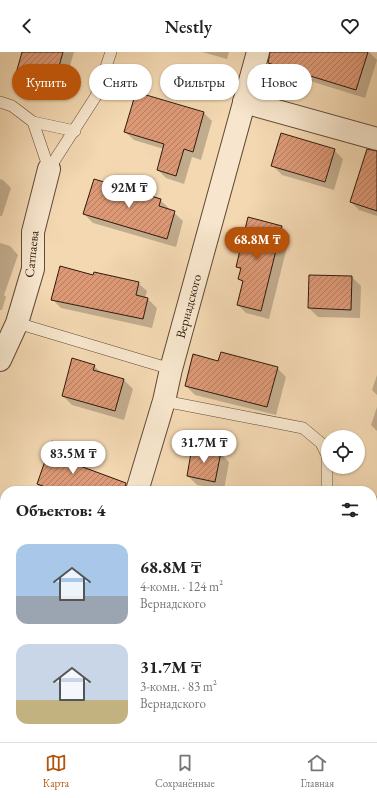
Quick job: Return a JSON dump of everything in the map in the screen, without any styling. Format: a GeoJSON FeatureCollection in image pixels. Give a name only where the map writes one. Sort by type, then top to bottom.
{"type":"FeatureCollection","features":[{"type":"Feature","properties":{"kind":"street","name":"Вернадского"},"geometry":{"type":"LineString","coordinates":[[138,486],[164,400],[171,369],[258,52]]}},
{"type":"Feature","properties":{"kind":"street"},"geometry":{"type":"LineString","coordinates":[[244,102],[377,139]]}},
{"type":"Feature","properties":{"kind":"street","name":"Сатпаева"},"geometry":{"type":"LineString","coordinates":[[0,360],[17,323],[33,269],[33,232],[49,169]]}},
{"type":"Feature","properties":{"kind":"lane"},"geometry":{"type":"LineString","coordinates":[[49,169],[75,131],[96,96],[111,52]]}},
{"type":"Feature","properties":{"kind":"lane"},"geometry":{"type":"LineString","coordinates":[[0,102],[12,106],[33,122],[75,131]]}},
{"type":"Feature","properties":{"kind":"lane"},"geometry":{"type":"LineString","coordinates":[[33,122],[49,169]]}},
{"type":"Feature","properties":{"kind":"lane"},"geometry":{"type":"LineString","coordinates":[[17,323],[171,369]]}},
{"type":"Feature","properties":{"kind":"lane"},"geometry":{"type":"LineString","coordinates":[[164,400],[302,428],[321,443],[328,456],[328,486]]}},
{"type":"Feature","properties":{"kind":"building"},"geometry":{"type":"Polygon","coordinates":[[[22,52],[63,52],[60,64],[19,64],[22,52]]]}},
{"type":"Feature","properties":{"kind":"building"},"geometry":{"type":"Polygon","coordinates":[[[270,52],[368,52],[356,90],[312,76],[312,64],[268,63],[270,52]]]}},
{"type":"Feature","properties":{"kind":"building"},"geometry":{"type":"Polygon","coordinates":[[[152,97],[204,112],[193,152],[184,149],[176,176],[157,170],[164,144],[124,132],[134,100],[152,100],[152,97]]]}},
{"type":"Feature","properties":{"kind":"building"},"geometry":{"type":"Polygon","coordinates":[[[281,133],[335,149],[325,182],[271,166],[281,133]]]}},
{"type":"Feature","properties":{"kind":"building"},"geometry":{"type":"Polygon","coordinates":[[[367,149],[377,151],[377,211],[350,202],[367,149]]]}},
{"type":"Feature","properties":{"kind":"building"},"geometry":{"type":"Polygon","coordinates":[[[94,179],[161,199],[159,206],[175,211],[167,239],[83,214],[94,179]]]}},
{"type":"Feature","properties":{"kind":"building"},"geometry":{"type":"Polygon","coordinates":[[[248,217],[282,226],[261,311],[237,305],[243,281],[238,279],[241,268],[236,267],[248,217]]]}},
{"type":"Feature","properties":{"kind":"building"},"geometry":{"type":"Polygon","coordinates":[[[60,266],[93,275],[94,272],[139,282],[136,295],[148,298],[143,319],[51,300],[60,266]]]}},
{"type":"Feature","properties":{"kind":"building"},"geometry":{"type":"Polygon","coordinates":[[[309,275],[352,276],[351,310],[308,308],[309,275]]]}},
{"type":"Feature","properties":{"kind":"building"},"geometry":{"type":"Polygon","coordinates":[[[221,352],[278,367],[267,407],[185,386],[193,354],[218,361],[221,352]]]}},
{"type":"Feature","properties":{"kind":"building"},"geometry":{"type":"Polygon","coordinates":[[[72,358],[95,365],[93,370],[124,379],[115,411],[62,396],[72,358]]]}},
{"type":"Feature","properties":{"kind":"building"},"geometry":{"type":"Polygon","coordinates":[[[52,441],[69,447],[64,460],[126,483],[126,486],[43,486],[37,484],[52,441]]]}},
{"type":"Feature","properties":{"kind":"building"},"geometry":{"type":"Polygon","coordinates":[[[192,447],[221,452],[215,482],[187,476],[192,447]]]}}]}
